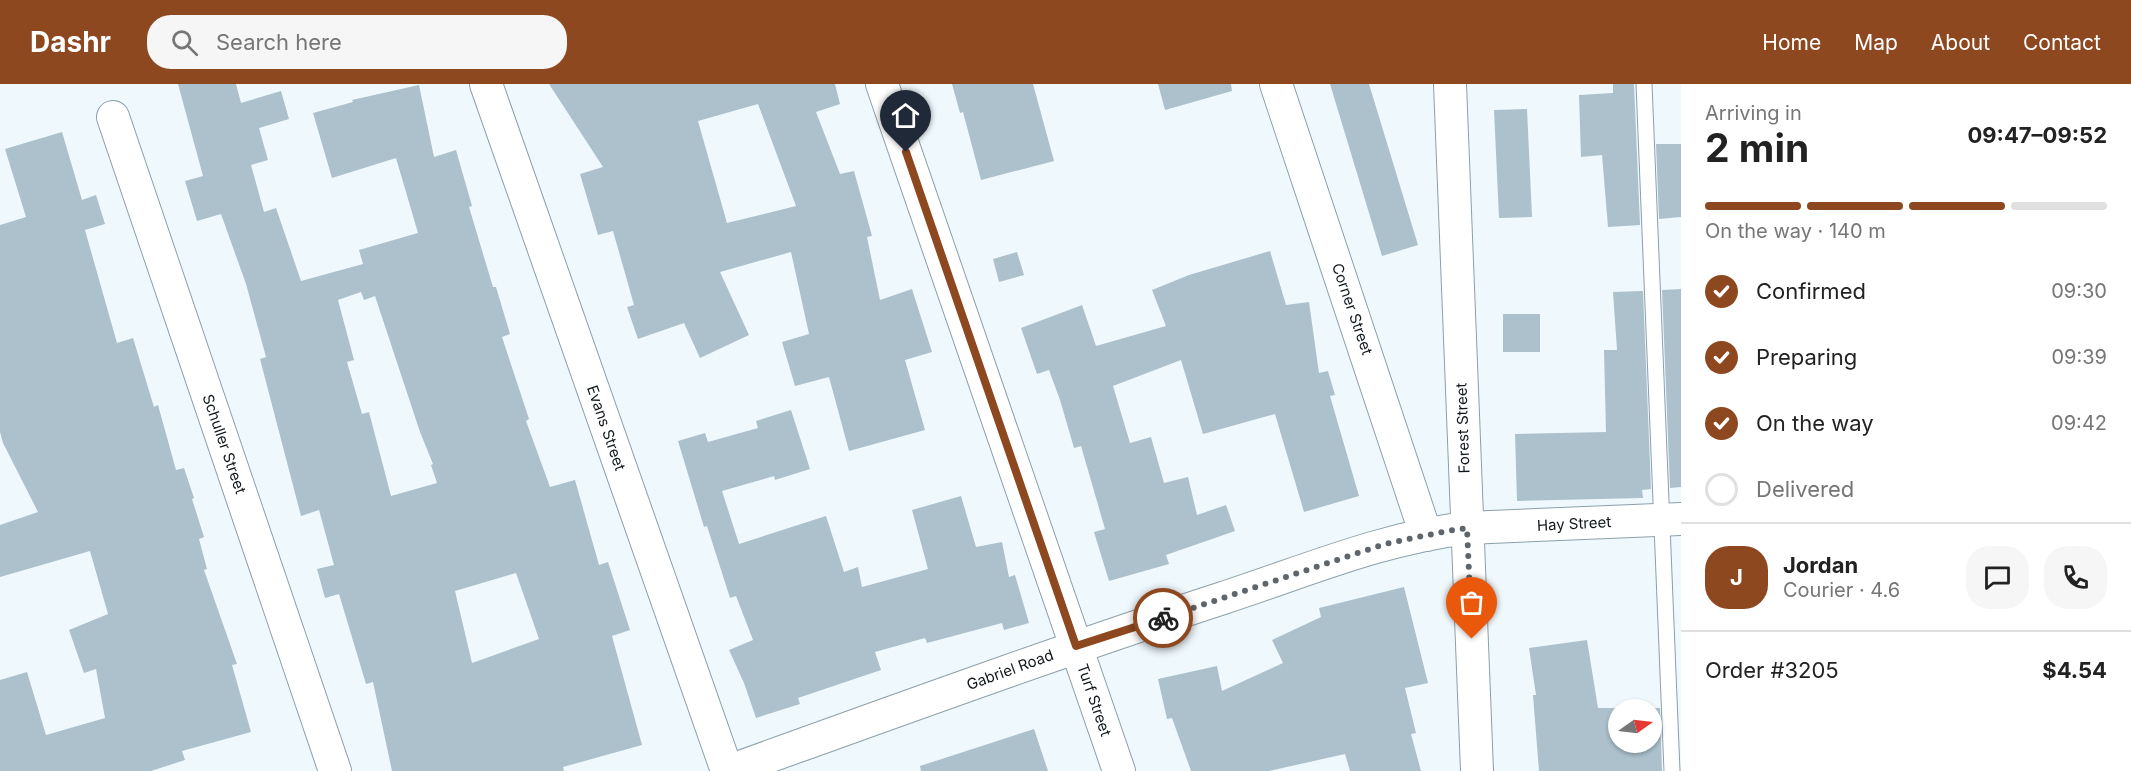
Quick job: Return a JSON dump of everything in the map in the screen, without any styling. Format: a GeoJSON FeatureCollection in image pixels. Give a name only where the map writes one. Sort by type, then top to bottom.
{"type":"FeatureCollection","features":[{"type":"Feature","properties":{"kind":"street","name":"Evans Street"},"geometry":{"type":"LineString","coordinates":[[486,84],[728,771]]}},
{"type":"Feature","properties":{"kind":"street","name":"Turf Street"},"geometry":{"type":"LineString","coordinates":[[882,84],[1119,771]]}},
{"type":"Feature","properties":{"kind":"street","name":"Corner Street"},"geometry":{"type":"LineString","coordinates":[[1276,84],[1426,535]]}},
{"type":"Feature","properties":{"kind":"street","name":"Forest Street"},"geometry":{"type":"LineString","coordinates":[[1450,84],[1477,771]]}},
{"type":"Feature","properties":{"kind":"street","name":"Schuller Street"},"geometry":{"type":"LineString","coordinates":[[113,117],[335,771]]}},
{"type":"Feature","properties":{"kind":"street","name":"Hay Street"},"geometry":{"type":"LineString","coordinates":[[1467,528],[1671,519]]}},
{"type":"Feature","properties":{"kind":"street","name":"Gabriel Road"},"geometry":{"type":"LineString","coordinates":[[728,771],[1076,646],[1348,555],[1426,535],[1467,528]]}},
{"type":"Feature","properties":{"kind":"lane"},"geometry":{"type":"LineString","coordinates":[[1644,84],[1671,519],[1672,771]]}},
{"type":"Feature","properties":{"kind":"building"},"geometry":{"type":"Polygon","coordinates":[[[178,84],[236,84],[241,103],[281,91],[289,119],[259,128],[268,160],[251,165],[264,212],[276,208],[301,281],[363,264],[359,250],[418,233],[396,158],[332,178],[313,113],[353,102],[352,100],[419,85],[434,157],[456,150],[472,206],[469,207],[510,334],[502,337],[529,419],[526,421],[550,487],[575,480],[599,565],[608,562],[630,630],[612,636],[642,745],[563,767],[564,771],[392,771],[373,682],[366,684],[339,594],[325,598],[317,569],[334,565],[319,510],[301,516],[260,359],[266,357],[246,284],[221,214],[197,221],[185,181],[203,176],[178,84]],[[361,292],[338,300],[354,360],[347,362],[362,414],[369,412],[391,496],[437,483],[431,465],[433,464],[420,432],[375,296],[364,300],[361,292]],[[516,573],[455,591],[472,663],[539,639],[516,573]]]}},
{"type":"Feature","properties":{"kind":"building"},"geometry":{"type":"Polygon","coordinates":[[[549,84],[835,84],[840,104],[816,112],[840,174],[854,171],[872,236],[867,237],[880,300],[912,289],[932,352],[905,360],[925,430],[849,451],[829,377],[795,386],[782,342],[809,334],[791,252],[720,272],[749,335],[700,358],[684,323],[638,339],[627,307],[634,305],[613,231],[598,235],[580,174],[603,167],[549,84]],[[758,104],[698,121],[727,223],[796,206],[758,104]]]}},
{"type":"Feature","properties":{"kind":"building"},"geometry":{"type":"Polygon","coordinates":[[[952,84],[1033,84],[1054,161],[981,180],[963,112],[960,113],[952,84]]]}},
{"type":"Feature","properties":{"kind":"building"},"geometry":{"type":"Polygon","coordinates":[[[1158,84],[1231,84],[1232,91],[1165,110],[1158,84]]]}},
{"type":"Feature","properties":{"kind":"building"},"geometry":{"type":"Polygon","coordinates":[[[1330,84],[1369,84],[1418,245],[1382,256],[1330,84]]]}},
{"type":"Feature","properties":{"kind":"building"},"geometry":{"type":"Polygon","coordinates":[[[1613,84],[1634,84],[1640,225],[1608,227],[1602,155],[1581,157],[1579,95],[1613,93],[1613,84]]]}},
{"type":"Feature","properties":{"kind":"building"},"geometry":{"type":"Polygon","coordinates":[[[1527,109],[1532,217],[1499,218],[1494,110],[1527,109]]]}},
{"type":"Feature","properties":{"kind":"building"},"geometry":{"type":"Polygon","coordinates":[[[62,132],[82,200],[96,195],[105,224],[85,230],[117,343],[133,338],[154,407],[158,405],[176,470],[184,468],[194,498],[192,499],[204,537],[199,539],[207,569],[204,570],[237,664],[232,665],[251,732],[182,751],[185,760],[151,771],[0,771],[0,680],[27,672],[46,735],[105,718],[96,669],[84,673],[69,630],[108,614],[90,551],[0,577],[0,525],[38,512],[3,443],[0,432],[0,225],[26,217],[5,149],[62,132]]]}},
{"type":"Feature","properties":{"kind":"building"},"geometry":{"type":"Polygon","coordinates":[[[1656,144],[1681,144],[1681,217],[1659,219],[1656,144]]]}},
{"type":"Feature","properties":{"kind":"building"},"geometry":{"type":"Polygon","coordinates":[[[1270,251],[1286,305],[1309,302],[1319,373],[1328,371],[1335,395],[1330,396],[1359,496],[1304,512],[1275,414],[1203,434],[1181,360],[1113,386],[1130,443],[1151,437],[1164,483],[1188,477],[1197,515],[1226,505],[1235,531],[1166,555],[1169,564],[1109,581],[1094,532],[1105,529],[1081,446],[1074,448],[1049,370],[1037,374],[1021,328],[1082,305],[1096,346],[1166,326],[1152,290],[1189,275],[1270,251]]]}},
{"type":"Feature","properties":{"kind":"building"},"geometry":{"type":"Polygon","coordinates":[[[1017,252],[1024,275],[999,282],[993,259],[1017,252]]]}},
{"type":"Feature","properties":{"kind":"building"},"geometry":{"type":"Polygon","coordinates":[[[1681,289],[1681,487],[1670,488],[1662,290],[1681,289]]]}},
{"type":"Feature","properties":{"kind":"building"},"geometry":{"type":"Polygon","coordinates":[[[1643,291],[1651,489],[1642,490],[1643,498],[1517,501],[1515,434],[1606,432],[1604,350],[1617,350],[1613,292],[1643,291]]]}},
{"type":"Feature","properties":{"kind":"building"},"geometry":{"type":"Polygon","coordinates":[[[1503,314],[1540,314],[1540,352],[1503,352],[1503,314]]]}},
{"type":"Feature","properties":{"kind":"building"},"geometry":{"type":"Polygon","coordinates":[[[791,410],[810,469],[775,480],[774,476],[722,491],[739,544],[826,516],[844,572],[858,567],[862,587],[928,569],[912,510],[961,496],[976,547],[1002,542],[1009,577],[1015,575],[1029,623],[1004,630],[1002,623],[927,643],[925,638],[875,652],[881,670],[798,698],[800,704],[756,718],[729,650],[753,640],[736,596],[730,598],[707,526],[704,527],[678,441],[705,433],[708,442],[758,428],[756,421],[791,410]]]}},
{"type":"Feature","properties":{"kind":"building"},"geometry":{"type":"Polygon","coordinates":[[[1404,587],[1428,683],[1405,688],[1416,733],[1411,734],[1421,771],[1350,771],[1345,754],[1269,771],[1191,771],[1172,718],[1167,719],[1158,679],[1217,666],[1222,691],[1283,663],[1272,640],[1321,617],[1319,608],[1404,587]]]}},
{"type":"Feature","properties":{"kind":"building"},"geometry":{"type":"Polygon","coordinates":[[[1587,640],[1598,708],[1608,708],[1608,753],[1661,753],[1662,771],[1539,771],[1533,695],[1536,695],[1529,648],[1587,640]]]}},
{"type":"Feature","properties":{"kind":"building"},"geometry":{"type":"Polygon","coordinates":[[[1034,729],[1048,771],[921,771],[920,766],[1034,729]]]}},
{"type":"Feature","properties":{"kind":"way so far"},"geometry":{"type":"LineString","coordinates":[[1163,618],[1385,544],[1467,528],[1472,639]]}},
{"type":"Feature","properties":{"kind":"route"},"geometry":{"type":"LineString","coordinates":[[906,152],[1076,646],[1163,618]]}}]}
